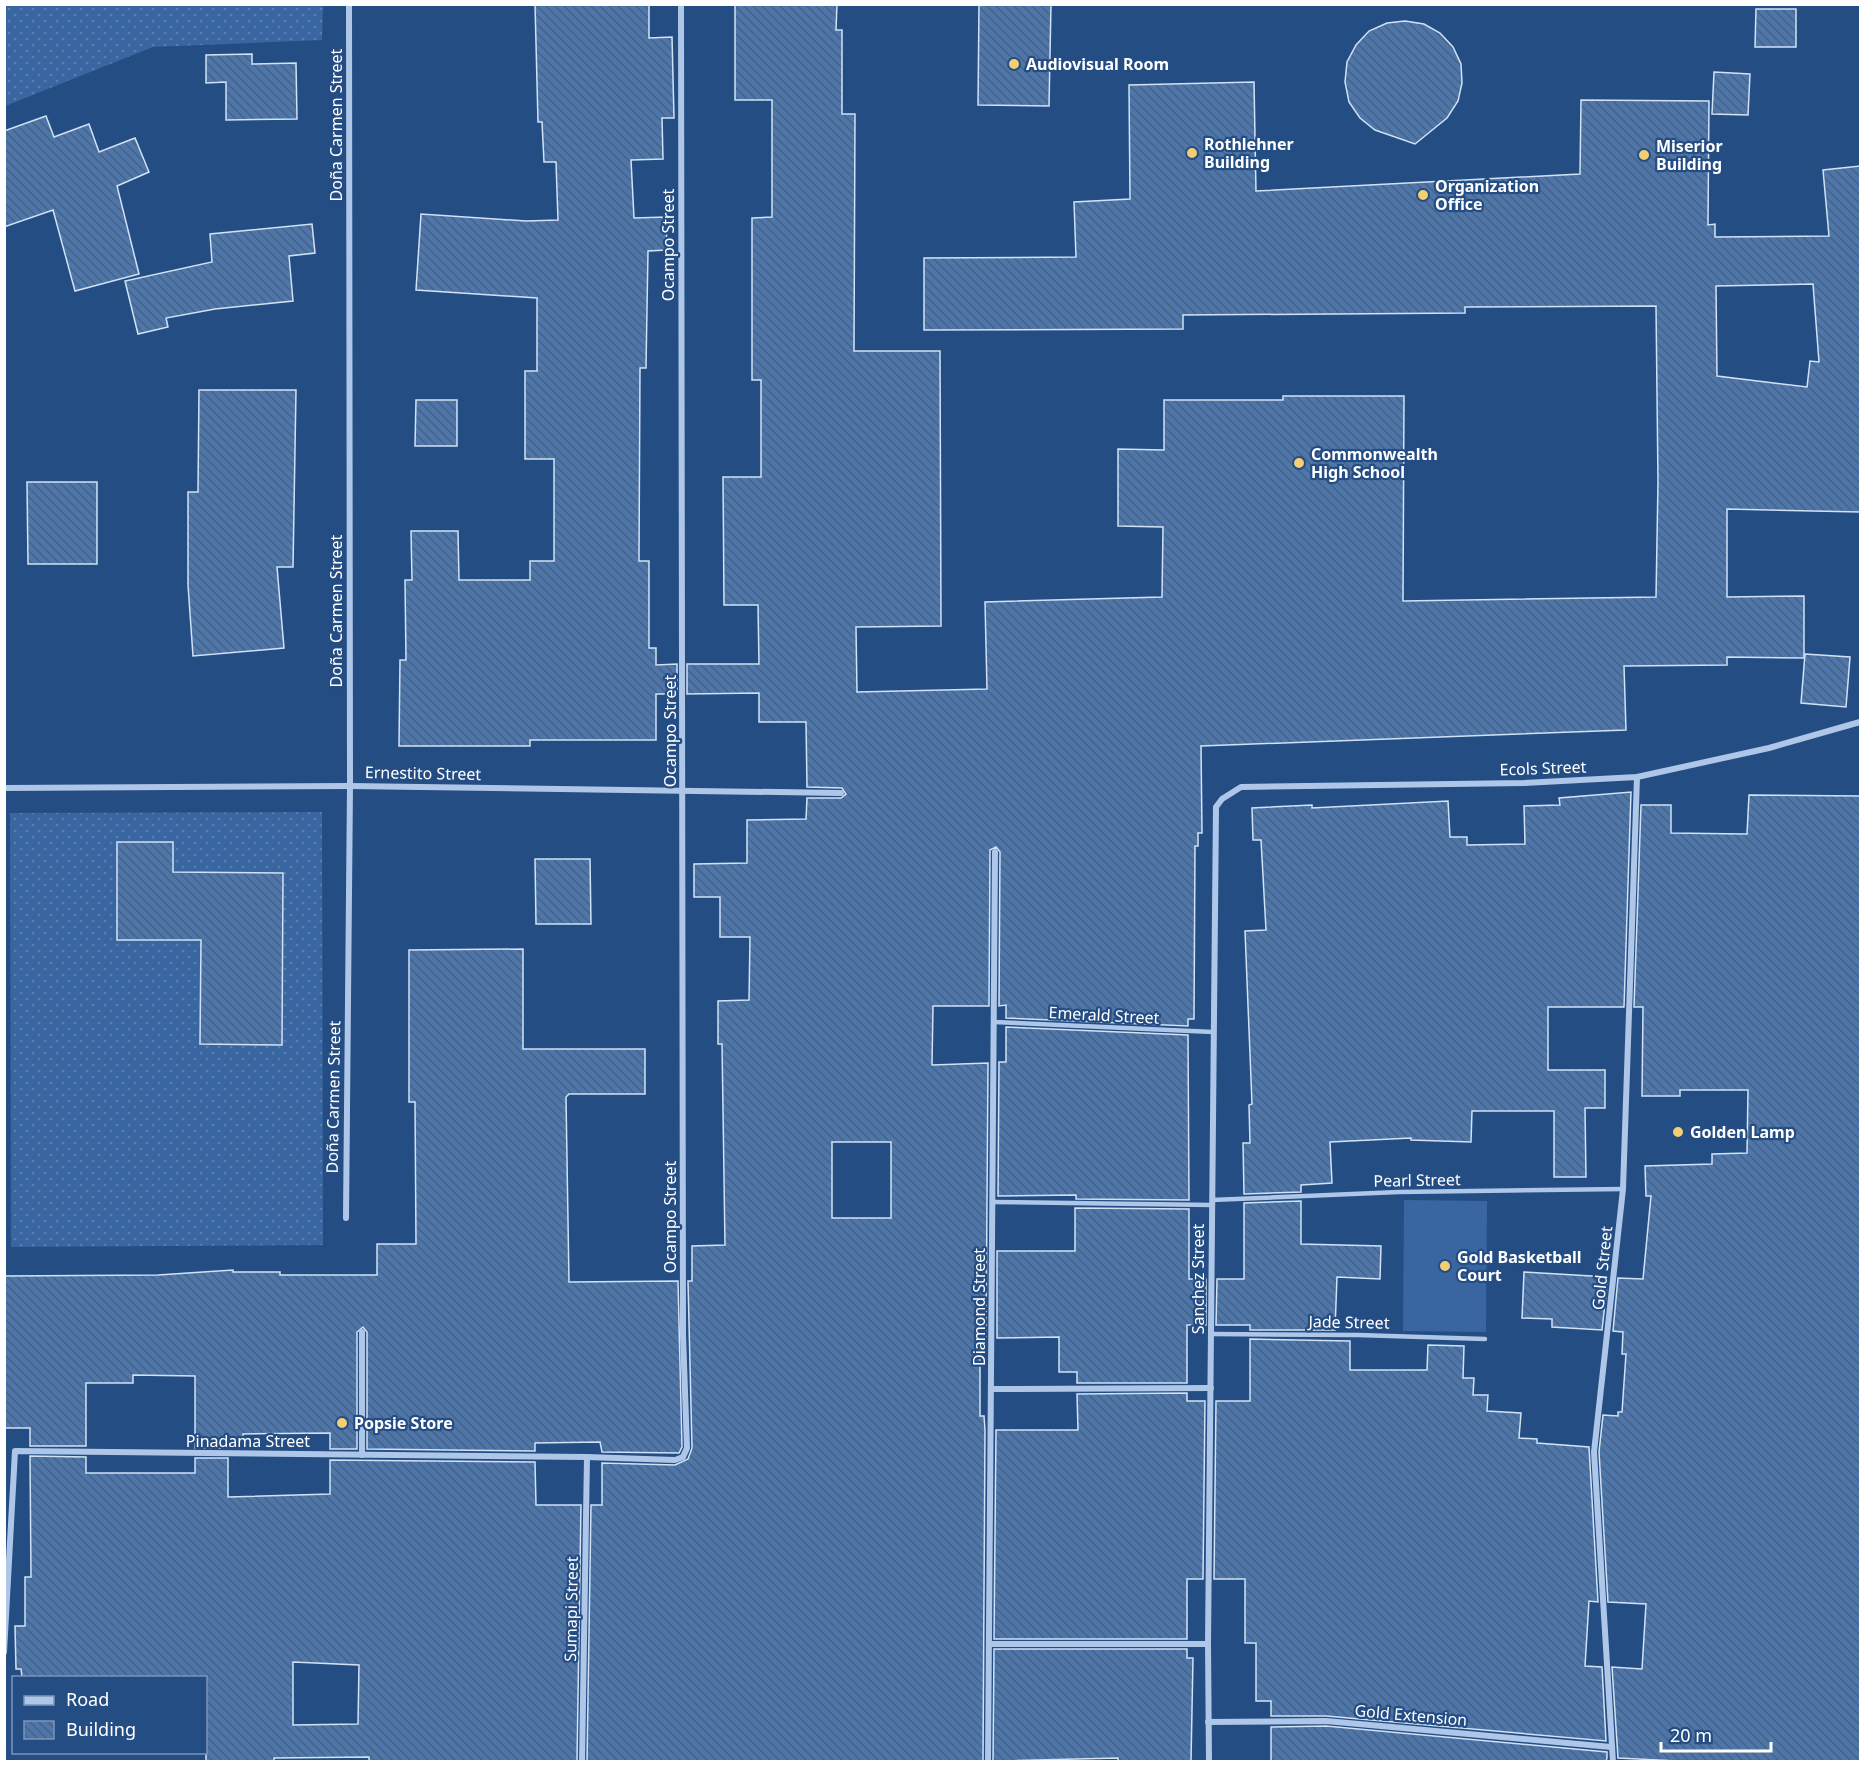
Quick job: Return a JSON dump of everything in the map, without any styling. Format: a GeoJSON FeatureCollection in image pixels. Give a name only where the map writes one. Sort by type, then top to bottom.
{"type":"FeatureCollection","features":[{"type":"Feature","properties":{"kind":"street","name":"Doña Carmen Street"},"geometry":{"type":"LineString","coordinates":[[346,1218],[350,786],[349,4]]}},
{"type":"Feature","properties":{"kind":"street","name":"Ocampo Street"},"geometry":{"type":"LineString","coordinates":[[681,4],[683,1335],[687,1448],[683,1457]]}},
{"type":"Feature","properties":{"kind":"street","name":"Ecols Street"},"geometry":{"type":"LineString","coordinates":[[1222,799],[1241,787],[1252,786],[1524,783],[1637,777],[1769,748],[1860,722]]}},
{"type":"Feature","properties":{"kind":"street","name":"Gold Street"},"geometry":{"type":"LineString","coordinates":[[1612,1761],[1609,1669],[1594,1452],[1623,1189],[1637,777]]}},
{"type":"Feature","properties":{"kind":"street","name":"Ernestito Street"},"geometry":{"type":"LineString","coordinates":[[4,788],[350,786],[841,794]]}},
{"type":"Feature","properties":{"kind":"street","name":"Sanchez Street"},"geometry":{"type":"LineString","coordinates":[[1209,1761],[1215,816],[1216,807],[1222,799]]}},
{"type":"Feature","properties":{"kind":"street","name":"Diamond Street"},"geometry":{"type":"LineString","coordinates":[[988,1761],[995,852]]}},
{"type":"Feature","properties":{"kind":"street"},"geometry":{"type":"LineString","coordinates":[[362,1332],[362,1455]]}},
{"type":"Feature","properties":{"kind":"street"},"geometry":{"type":"LineString","coordinates":[[992,1389],[1211,1389]]}},
{"type":"Feature","properties":{"kind":"street","name":"Pinadama Street"},"geometry":{"type":"LineString","coordinates":[[4,1652],[15,1451],[675,1460],[683,1457]]}},
{"type":"Feature","properties":{"kind":"street","name":"Sumapi Street"},"geometry":{"type":"LineString","coordinates":[[582,1761],[587,1457]]}},
{"type":"Feature","properties":{"kind":"street"},"geometry":{"type":"LineString","coordinates":[[989,1644],[1208,1644]]}},
{"type":"Feature","properties":{"kind":"street","name":"Gold Extension"},"geometry":{"type":"LineString","coordinates":[[1208,1722],[1326,1721],[1611,1747]]}},
{"type":"Feature","properties":{"kind":"lane","name":"Emerald Street"},"geometry":{"type":"LineString","coordinates":[[994,1022],[1213,1032]]}},
{"type":"Feature","properties":{"kind":"lane","name":"Pearl Street"},"geometry":{"type":"LineString","coordinates":[[993,1202],[1212,1202],[1399,1192],[1623,1189]]}},
{"type":"Feature","properties":{"kind":"lane","name":"Jade Street"},"geometry":{"type":"LineString","coordinates":[[1211,1334],[1485,1339]]}},
{"type":"Feature","properties":{"kind":"shaded area"},"geometry":{"type":"Polygon","coordinates":[[[5,4],[323,5],[322,40],[153,47],[5,106],[5,4]]]}},
{"type":"Feature","properties":{"kind":"shaded area"},"geometry":{"type":"Polygon","coordinates":[[[322,812],[323,1245],[11,1247],[10,813],[322,812]]]}},
{"type":"Feature","properties":{"kind":"shaded area","name":"Gold Basketball Court"},"geometry":{"type":"Polygon","coordinates":[[[1404,1200],[1487,1201],[1486,1332],[1403,1331],[1404,1200]]]}},
{"type":"Feature","properties":{"kind":"building"},"geometry":{"type":"Polygon","coordinates":[[[535,4],[649,4],[649,38],[672,37],[674,118],[662,118],[663,159],[631,160],[634,218],[666,217],[667,250],[648,251],[646,368],[640,368],[639,561],[649,561],[649,648],[656,648],[656,665],[677,664],[677,694],[656,694],[656,740],[530,740],[530,746],[399,746],[400,660],[406,660],[405,580],[412,580],[411,531],[458,531],[459,580],[530,580],[530,561],[554,561],[554,459],[525,459],[525,371],[537,371],[537,298],[416,290],[421,214],[526,221],[558,220],[556,162],[544,162],[542,122],[538,122],[535,4]]]}},
{"type":"Feature","properties":{"kind":"building"},"geometry":{"type":"Polygon","coordinates":[[[735,4],[837,4],[836,30],[842,30],[842,114],[855,114],[854,351],[940,351],[941,626],[856,627],[857,692],[987,689],[985,602],[1162,597],[1163,527],[1118,526],[1118,449],[1164,450],[1164,400],[1283,400],[1283,396],[1404,396],[1403,601],[1656,597],[1658,482],[1656,306],[1465,307],[1465,313],[1183,315],[1183,329],[924,330],[924,258],[1076,257],[1074,202],[1130,199],[1129,85],[1254,82],[1256,191],[1580,174],[1581,100],[1709,101],[1708,225],[1715,224],[1715,237],[1829,236],[1823,170],[1860,166],[1860,512],[1727,509],[1727,597],[1804,596],[1804,658],[1727,657],[1727,665],[1624,666],[1626,730],[1201,746],[1202,833],[1198,833],[1198,846],[1195,846],[1194,1019],[1188,1019],[1188,1026],[1006,1018],[1006,1005],[999,1006],[1000,852],[996,847],[990,850],[989,1006],[933,1006],[932,1065],[988,1063],[986,1338],[980,1338],[980,1416],[984,1416],[985,1430],[983,1761],[587,1761],[591,1505],[602,1505],[602,1463],[675,1465],[688,1459],[692,1448],[688,1281],[692,1281],[692,1246],[725,1245],[722,1044],[718,1044],[718,1001],[749,1000],[750,937],[720,937],[720,897],[694,897],[694,864],[747,863],[747,820],[806,819],[807,798],[841,798],[846,794],[842,788],[807,787],[806,722],[759,722],[759,693],[687,694],[687,664],[759,664],[758,605],[724,605],[723,477],[761,477],[761,380],[752,380],[752,218],[772,217],[772,100],[735,100],[735,4]],[[1813,284],[1716,286],[1717,376],[1807,387],[1810,361],[1819,362],[1813,284]],[[832,1142],[832,1218],[891,1218],[891,1142],[832,1142]]]}},
{"type":"Feature","properties":{"kind":"building","name":"Audiovisual Room"},"geometry":{"type":"Polygon","coordinates":[[[979,4],[1051,4],[1049,106],[978,105],[979,4]]]}},
{"type":"Feature","properties":{"kind":"building"},"geometry":{"type":"Polygon","coordinates":[[[1756,9],[1796,9],[1796,47],[1755,47],[1756,9]]]}},
{"type":"Feature","properties":{"kind":"building"},"geometry":{"type":"Polygon","coordinates":[[[1405,21],[1424,24],[1440,33],[1453,47],[1461,64],[1462,83],[1458,101],[1447,118],[1415,144],[1375,130],[1360,118],[1349,102],[1345,82],[1347,62],[1356,45],[1369,31],[1387,23],[1405,21]]]}},
{"type":"Feature","properties":{"kind":"building"},"geometry":{"type":"Polygon","coordinates":[[[252,54],[252,64],[296,63],[297,119],[226,120],[226,82],[206,83],[206,55],[252,54]]]}},
{"type":"Feature","properties":{"kind":"building"},"geometry":{"type":"Polygon","coordinates":[[[1714,72],[1750,74],[1748,115],[1712,114],[1714,72]]]}},
{"type":"Feature","properties":{"kind":"building"},"geometry":{"type":"Polygon","coordinates":[[[46,116],[54,137],[89,124],[99,152],[135,138],[149,172],[117,186],[139,274],[75,291],[53,210],[4,227],[4,131],[46,116]]]}},
{"type":"Feature","properties":{"kind":"building"},"geometry":{"type":"Polygon","coordinates":[[[312,224],[315,253],[289,256],[293,301],[215,309],[166,318],[168,327],[138,334],[125,281],[212,262],[210,234],[312,224]]]}},
{"type":"Feature","properties":{"kind":"building"},"geometry":{"type":"Polygon","coordinates":[[[199,390],[296,390],[293,567],[277,567],[284,648],[193,656],[188,585],[188,492],[198,492],[199,390]]]}},
{"type":"Feature","properties":{"kind":"building"},"geometry":{"type":"Polygon","coordinates":[[[416,400],[457,400],[457,446],[415,446],[416,400]]]}},
{"type":"Feature","properties":{"kind":"building"},"geometry":{"type":"Polygon","coordinates":[[[27,482],[97,482],[97,564],[28,564],[27,482]]]}},
{"type":"Feature","properties":{"kind":"building"},"geometry":{"type":"Polygon","coordinates":[[[1805,654],[1850,657],[1846,707],[1801,703],[1805,654]]]}},
{"type":"Feature","properties":{"kind":"building"},"geometry":{"type":"Polygon","coordinates":[[[1631,792],[1624,1007],[1548,1007],[1548,1070],[1605,1070],[1605,1108],[1585,1108],[1586,1177],[1554,1177],[1554,1111],[1472,1111],[1471,1142],[1411,1140],[1411,1138],[1330,1142],[1332,1183],[1301,1185],[1301,1192],[1244,1194],[1243,1143],[1250,1143],[1249,1105],[1252,1104],[1245,931],[1266,930],[1261,840],[1253,840],[1252,808],[1312,805],[1312,808],[1448,801],[1450,837],[1467,837],[1467,845],[1525,844],[1524,806],[1560,805],[1559,798],[1631,792]]]}},
{"type":"Feature","properties":{"kind":"building"},"geometry":{"type":"Polygon","coordinates":[[[1749,795],[1860,796],[1860,1761],[1678,1761],[1618,1758],[1612,1667],[1642,1669],[1646,1604],[1608,1602],[1599,1452],[1603,1415],[1618,1416],[1618,1412],[1622,1412],[1626,1354],[1622,1354],[1623,1332],[1613,1331],[1618,1278],[1643,1279],[1651,1196],[1646,1196],[1645,1166],[1712,1164],[1712,1154],[1747,1153],[1748,1090],[1680,1090],[1680,1096],[1642,1096],[1643,1007],[1634,1007],[1641,805],[1671,805],[1671,833],[1747,834],[1749,795]]]}},
{"type":"Feature","properties":{"kind":"building"},"geometry":{"type":"Polygon","coordinates":[[[117,842],[173,842],[173,872],[283,873],[282,1045],[200,1044],[201,940],[117,940],[117,842]]]}},
{"type":"Feature","properties":{"kind":"building"},"geometry":{"type":"Polygon","coordinates":[[[535,859],[590,859],[591,924],[536,924],[535,859]]]}},
{"type":"Feature","properties":{"kind":"building"},"geometry":{"type":"Polygon","coordinates":[[[523,949],[523,1049],[645,1049],[645,1094],[569,1094],[566,1097],[569,1282],[678,1281],[682,1447],[679,1453],[602,1452],[600,1442],[535,1443],[535,1451],[367,1449],[367,1332],[363,1327],[357,1332],[357,1449],[330,1449],[330,1433],[243,1434],[243,1439],[228,1439],[228,1448],[195,1448],[195,1376],[133,1375],[133,1383],[86,1383],[86,1446],[30,1446],[30,1428],[4,1428],[4,1276],[158,1275],[233,1270],[233,1272],[280,1272],[280,1275],[377,1275],[377,1244],[416,1244],[415,1102],[409,1102],[409,950],[523,949]]]}},
{"type":"Feature","properties":{"kind":"building"},"geometry":{"type":"Polygon","coordinates":[[[1006,1027],[1188,1035],[1189,1200],[1076,1199],[1076,1195],[998,1196],[999,1062],[1006,1062],[1006,1027]]]}},
{"type":"Feature","properties":{"kind":"building"},"geometry":{"type":"Polygon","coordinates":[[[1301,1201],[1301,1244],[1381,1246],[1380,1279],[1337,1277],[1335,1330],[1250,1330],[1250,1325],[1216,1325],[1217,1279],[1244,1279],[1244,1203],[1301,1201]]]}},
{"type":"Feature","properties":{"kind":"building"},"geometry":{"type":"Polygon","coordinates":[[[1075,1208],[1189,1209],[1189,1279],[1206,1279],[1206,1325],[1187,1325],[1187,1383],[1077,1383],[1077,1372],[1059,1372],[1059,1337],[997,1338],[997,1251],[1075,1251],[1075,1208]]]}},
{"type":"Feature","properties":{"kind":"building"},"geometry":{"type":"Polygon","coordinates":[[[1524,1272],[1608,1277],[1602,1330],[1552,1327],[1552,1319],[1522,1318],[1524,1272]]]}},
{"type":"Feature","properties":{"kind":"building"},"geometry":{"type":"Polygon","coordinates":[[[1250,1339],[1350,1341],[1350,1370],[1427,1370],[1428,1345],[1464,1346],[1463,1378],[1474,1378],[1473,1395],[1488,1395],[1487,1411],[1521,1413],[1519,1438],[1537,1439],[1537,1443],[1589,1447],[1598,1602],[1589,1601],[1585,1666],[1602,1667],[1606,1741],[1326,1716],[1271,1716],[1271,1701],[1256,1701],[1256,1643],[1245,1643],[1245,1579],[1214,1579],[1216,1401],[1250,1401],[1250,1339]]]}},
{"type":"Feature","properties":{"kind":"building"},"geometry":{"type":"Polygon","coordinates":[[[1187,1393],[1187,1401],[1205,1401],[1203,1579],[1187,1579],[1187,1639],[994,1639],[996,1430],[1078,1430],[1077,1394],[1187,1393]]]}},
{"type":"Feature","properties":{"kind":"building"},"geometry":{"type":"Polygon","coordinates":[[[30,1456],[86,1457],[86,1473],[195,1473],[195,1458],[228,1458],[228,1497],[330,1494],[330,1460],[535,1462],[536,1505],[581,1505],[577,1761],[369,1761],[369,1757],[206,1761],[207,1676],[22,1676],[21,1669],[16,1669],[15,1626],[25,1626],[25,1577],[31,1577],[30,1456]],[[293,1662],[293,1725],[358,1724],[359,1665],[293,1662]]]}},
{"type":"Feature","properties":{"kind":"building"},"geometry":{"type":"Polygon","coordinates":[[[994,1649],[1187,1649],[1187,1658],[1193,1658],[1191,1761],[1118,1761],[1118,1758],[993,1761],[994,1649]]]}},
{"type":"Feature","properties":{"kind":"building"},"geometry":{"type":"Polygon","coordinates":[[[1326,1726],[1607,1752],[1607,1758],[1606,1761],[1271,1761],[1271,1727],[1326,1726]]]}},
{"type":"Feature","properties":{"kind":"place","name":"Audiovisual Room"},"geometry":{"type":"Point","coordinates":[1014,64]}},
{"type":"Feature","properties":{"kind":"place","name":"Rothlehner Building"},"geometry":{"type":"Point","coordinates":[1192,153]}},
{"type":"Feature","properties":{"kind":"place","name":"Miserior Building"},"geometry":{"type":"Point","coordinates":[1644,155]}},
{"type":"Feature","properties":{"kind":"place","name":"Organization Office"},"geometry":{"type":"Point","coordinates":[1423,195]}},
{"type":"Feature","properties":{"kind":"place","name":"Commonwealth High School"},"geometry":{"type":"Point","coordinates":[1299,463]}},
{"type":"Feature","properties":{"kind":"place","name":"Golden Lamp"},"geometry":{"type":"Point","coordinates":[1678,1132]}},
{"type":"Feature","properties":{"kind":"place","name":"Gold Basketball Court"},"geometry":{"type":"Point","coordinates":[1445,1266]}},
{"type":"Feature","properties":{"kind":"place","name":"Popsie Store"},"geometry":{"type":"Point","coordinates":[342,1423]}}]}
